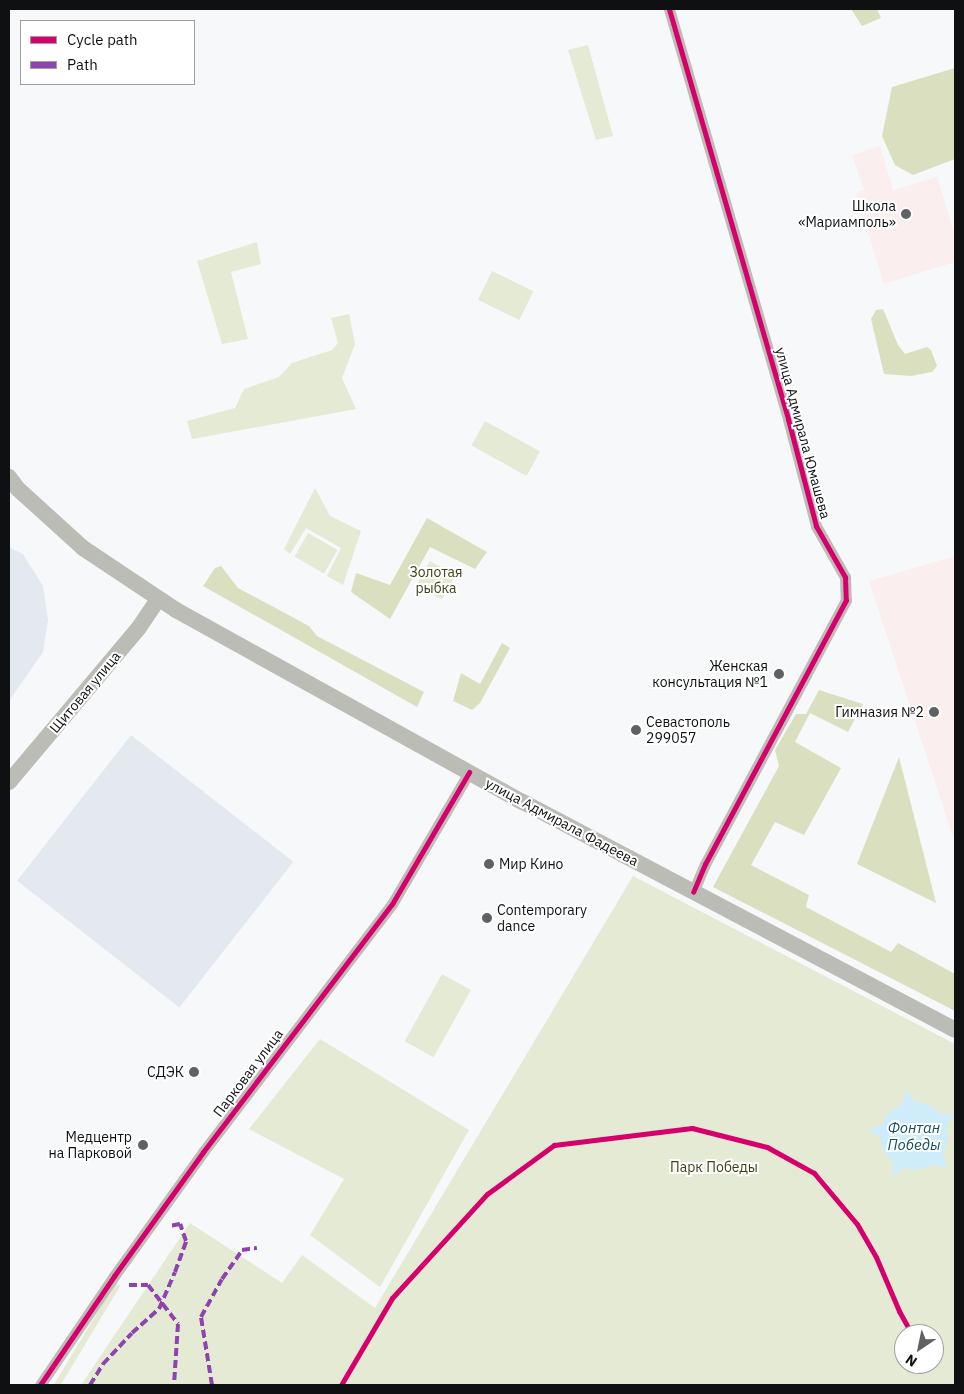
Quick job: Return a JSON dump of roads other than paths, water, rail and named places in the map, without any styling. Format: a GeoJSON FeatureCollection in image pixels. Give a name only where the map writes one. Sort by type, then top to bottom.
{"type":"FeatureCollection","features":[{"type":"Feature","properties":{"kind":"main road","name":"улица Адмирала Фадеева"},"geometry":{"type":"LineString","coordinates":[[9,477],[18,490],[83,548],[158,599],[469,772],[955,1030]]}},
{"type":"Feature","properties":{"kind":"main road","name":"Щитовая улица"},"geometry":{"type":"LineString","coordinates":[[9,782],[132,636],[158,599]]}},
{"type":"Feature","properties":{"kind":"street","name":"улица Адмирала Юмашева"},"geometry":{"type":"LineString","coordinates":[[669,9],[788,418],[816,526],[844,577],[846,600],[692,892]]}},
{"type":"Feature","properties":{"kind":"street","name":"Парковая улица"},"geometry":{"type":"LineString","coordinates":[[40,1385],[202,1152],[392,904],[469,772]]}},
{"type":"Feature","properties":{"kind":"water","name":"Фонтан Победы"},"geometry":{"type":"Polygon","coordinates":[[[907,1090],[914,1101],[928,1104],[941,1114],[954,1114],[947,1126],[948,1140],[943,1154],[946,1168],[933,1165],[919,1170],[904,1168],[893,1177],[893,1163],[884,1152],[880,1137],[868,1130],[882,1124],[888,1113],[902,1104],[907,1090]]]}},
{"type":"Feature","properties":{"kind":"place","name":"Школа «Мариамполь»"},"geometry":{"type":"Point","coordinates":[906,214]}},
{"type":"Feature","properties":{"kind":"place","name":"Женская консультация №1"},"geometry":{"type":"Point","coordinates":[779,674]}},
{"type":"Feature","properties":{"kind":"place","name":"Гимназия №2"},"geometry":{"type":"Point","coordinates":[934,712]}},
{"type":"Feature","properties":{"kind":"place","name":"Севастополь 299057"},"geometry":{"type":"Point","coordinates":[636,730]}},
{"type":"Feature","properties":{"kind":"place","name":"Мир Кино"},"geometry":{"type":"Point","coordinates":[489,864]}},
{"type":"Feature","properties":{"kind":"place","name":"Contemporary dance"},"geometry":{"type":"Point","coordinates":[487,918]}},
{"type":"Feature","properties":{"kind":"place","name":"СДЭК"},"geometry":{"type":"Point","coordinates":[194,1072]}},
{"type":"Feature","properties":{"kind":"place","name":"Медцентр на Парковой"},"geometry":{"type":"Point","coordinates":[143,1145]}},
{"type":"Feature","properties":{"kind":"park label","name":"Золотая рыбка"},"geometry":{"type":"Point","coordinates":[436,580]}},
{"type":"Feature","properties":{"kind":"park label","name":"Парк Победы"},"geometry":{"type":"Point","coordinates":[714,1167]}}]}
